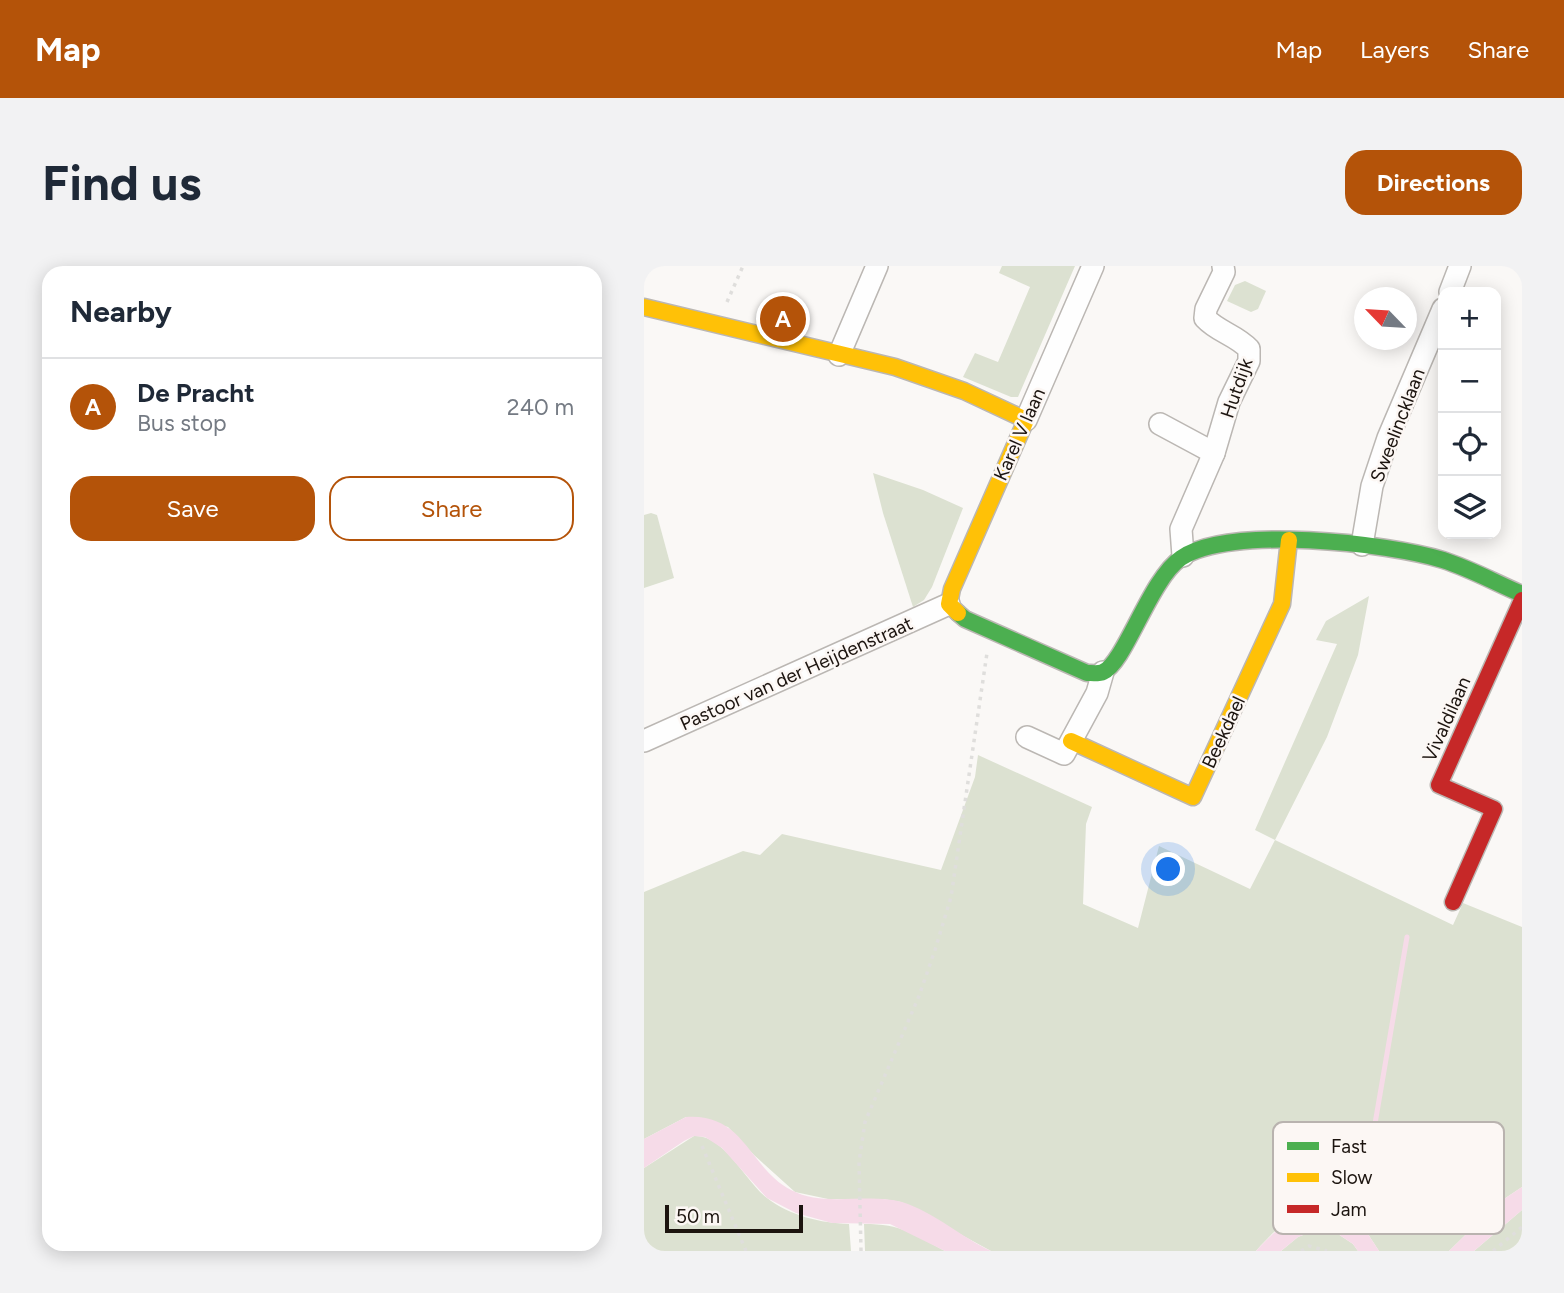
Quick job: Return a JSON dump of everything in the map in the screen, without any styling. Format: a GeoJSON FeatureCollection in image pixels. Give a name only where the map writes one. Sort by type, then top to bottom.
{"type":"FeatureCollection","features":[{"type":"Feature","properties":{"kind":"street"},"geometry":{"type":"LineString","coordinates":[[839,355],[877,266]]}},
{"type":"Feature","properties":{"kind":"street","name":"Karel V laan"},"geometry":{"type":"LineString","coordinates":[[949,604],[952,589],[1093,266]]}},
{"type":"Feature","properties":{"kind":"street","name":"Hutdijk"},"geometry":{"type":"LineString","coordinates":[[1183,556],[1181,529],[1214,453],[1229,402],[1249,361],[1249,349],[1242,341],[1212,326],[1205,318],[1206,309],[1224,272],[1223,266]]}},
{"type":"Feature","properties":{"kind":"street"},"geometry":{"type":"LineString","coordinates":[[1452,287],[1460,266]]}},
{"type":"Feature","properties":{"kind":"street"},"geometry":{"type":"LineString","coordinates":[[644,307],[932,379],[1026,419]]}},
{"type":"Feature","properties":{"kind":"street","name":"Sweelincklaan"},"geometry":{"type":"LineString","coordinates":[[1362,545],[1372,486],[1388,438],[1438,321]]}},
{"type":"Feature","properties":{"kind":"street"},"geometry":{"type":"LineString","coordinates":[[1160,424],[1214,453]]}},
{"type":"Feature","properties":{"kind":"street"},"geometry":{"type":"LineString","coordinates":[[1027,737],[1064,754],[1097,693],[1103,672],[1115,662],[1167,569],[1183,556],[1207,545],[1290,540],[1402,549],[1444,560],[1522,597]]}},
{"type":"Feature","properties":{"kind":"street","name":"Beekdael"},"geometry":{"type":"LineString","coordinates":[[1071,741],[1194,797],[1282,604],[1290,540]]}},
{"type":"Feature","properties":{"kind":"street","name":"Vivaldilaan"},"geometry":{"type":"LineString","coordinates":[[1453,902],[1493,809],[1439,785],[1522,597]]}},
{"type":"Feature","properties":{"kind":"street"},"geometry":{"type":"LineString","coordinates":[[949,604],[965,619],[991,631],[1087,673],[1103,672]]}},
{"type":"Feature","properties":{"kind":"street","name":"Pastoor van der Heijdenstraat"},"geometry":{"type":"LineString","coordinates":[[644,741],[949,604]]}},
{"type":"Feature","properties":{"kind":"path"},"geometry":{"type":"LineString","coordinates":[[716,326],[743,266]]}},
{"type":"Feature","properties":{"kind":"path"},"geometry":{"type":"LineString","coordinates":[[861,1251],[862,1198],[859,1162],[865,1122],[919,996],[951,897],[979,696],[991,631]]}},
{"type":"Feature","properties":{"kind":"path"},"geometry":{"type":"LineString","coordinates":[[702,1146],[746,1251]]}},
{"type":"Feature","properties":{"kind":"path"},"geometry":{"type":"LineString","coordinates":[[1493,1251],[1522,1227]]}},
{"type":"Feature","properties":{"kind":"path"},"geometry":{"type":"LineString","coordinates":[[1301,1251],[1309,1245],[1327,1251]]}},
{"type":"Feature","properties":{"kind":"green space"},"geometry":{"type":"Polygon","coordinates":[[[1002,266],[1075,266],[1018,397],[1011,397],[963,377],[975,353],[998,362],[1030,287],[999,273],[1002,266]]]}},
{"type":"Feature","properties":{"kind":"green space"},"geometry":{"type":"Polygon","coordinates":[[[1245,281],[1266,291],[1258,309],[1251,312],[1227,301],[1235,285],[1245,281]]]}},
{"type":"Feature","properties":{"kind":"green space"},"geometry":{"type":"Polygon","coordinates":[[[873,473],[923,490],[963,508],[932,587],[924,600],[913,607],[883,513],[873,473]]]}},
{"type":"Feature","properties":{"kind":"green space"},"geometry":{"type":"Polygon","coordinates":[[[644,515],[657,515],[674,578],[644,588],[644,515]]]}},
{"type":"Feature","properties":{"kind":"green space"},"geometry":{"type":"Polygon","coordinates":[[[1369,596],[1358,655],[1327,737],[1275,840],[1255,830],[1337,644],[1316,640],[1326,621],[1369,596]]]}},
{"type":"Feature","properties":{"kind":"green space"},"geometry":{"type":"Polygon","coordinates":[[[978,755],[1092,807],[1086,824],[1083,904],[1138,928],[1159,846],[1250,889],[1275,840],[1453,925],[1463,903],[1522,927],[1522,1187],[1504,1199],[1504,1122],[1273,1122],[1273,1233],[1256,1251],[991,1251],[901,1202],[883,1199],[828,1199],[795,1192],[728,1127],[686,1117],[644,1139],[644,892],[743,851],[760,855],[782,834],[941,870],[975,777],[978,755]]]}},
{"type":"Feature","properties":{"kind":"green space"},"geometry":{"type":"Polygon","coordinates":[[[694,1136],[715,1142],[767,1198],[786,1210],[828,1222],[849,1224],[851,1251],[644,1251],[644,1168],[694,1136]]]}},
{"type":"Feature","properties":{"kind":"green space"},"geometry":{"type":"Polygon","coordinates":[[[1522,1210],[1522,1251],[1474,1251],[1494,1234],[1504,1234],[1504,1225],[1522,1210]]]}},
{"type":"Feature","properties":{"kind":"green space"},"geometry":{"type":"Polygon","coordinates":[[[864,1224],[898,1228],[945,1251],[865,1251],[864,1224]]]}},
{"type":"Feature","properties":{"kind":"green space"},"geometry":{"type":"Polygon","coordinates":[[[1306,1234],[1338,1234],[1358,1251],[1281,1251],[1306,1234]]]}},
{"type":"Feature","properties":{"kind":"green space"},"geometry":{"type":"Polygon","coordinates":[[[1368,1234],[1466,1234],[1449,1251],[1379,1251],[1368,1234]]]}},
{"type":"Feature","properties":{"kind":"shaded area"},"geometry":{"type":"Polygon","coordinates":[[[686,1117],[706,1118],[721,1123],[734,1132],[765,1168],[791,1190],[818,1198],[874,1198],[902,1202],[925,1212],[991,1251],[945,1251],[890,1224],[832,1223],[796,1213],[767,1198],[722,1148],[705,1137],[694,1136],[684,1141],[644,1168],[644,1139],[686,1117]]]}},
{"type":"Feature","properties":{"kind":"shaded area"},"geometry":{"type":"Polygon","coordinates":[[[1522,1187],[1522,1210],[1504,1225],[1504,1199],[1522,1187]]]}},
{"type":"Feature","properties":{"kind":"shaded area"},"geometry":{"type":"Polygon","coordinates":[[[1273,1234],[1306,1234],[1281,1251],[1256,1251],[1273,1234]]]}},
{"type":"Feature","properties":{"kind":"shaded area"},"geometry":{"type":"Polygon","coordinates":[[[1338,1234],[1368,1234],[1379,1251],[1358,1251],[1338,1234]]]}},
{"type":"Feature","properties":{"kind":"shaded area"},"geometry":{"type":"Polygon","coordinates":[[[1466,1234],[1494,1234],[1474,1251],[1449,1251],[1466,1234]]]}},
{"type":"Feature","properties":{"kind":"waterway"},"geometry":{"type":"LineString","coordinates":[[1375,1122],[1407,937]]}},
{"type":"Feature","properties":{"kind":"traffic: fast"},"geometry":{"type":"LineString","coordinates":[[958,613],[965,619],[1087,673],[1097,673],[1103,672],[1120,653],[1159,583],[1181,558],[1204,548],[1234,542],[1309,540],[1386,548],[1443,560],[1522,594]]}},
{"type":"Feature","properties":{"kind":"traffic: slow"},"geometry":{"type":"LineString","coordinates":[[644,307],[895,367],[964,391],[1026,420],[952,589],[949,604],[958,613]]}},
{"type":"Feature","properties":{"kind":"traffic: slow"},"geometry":{"type":"LineString","coordinates":[[1071,741],[1193,797],[1282,604],[1289,540]]}},
{"type":"Feature","properties":{"kind":"traffic: jam"},"geometry":{"type":"LineString","coordinates":[[1453,902],[1494,809],[1439,785],[1522,600]]}},
{"type":"Feature","properties":{"kind":"place","name":"De Pracht"},"geometry":{"type":"Point","coordinates":[783,319]}}]}
